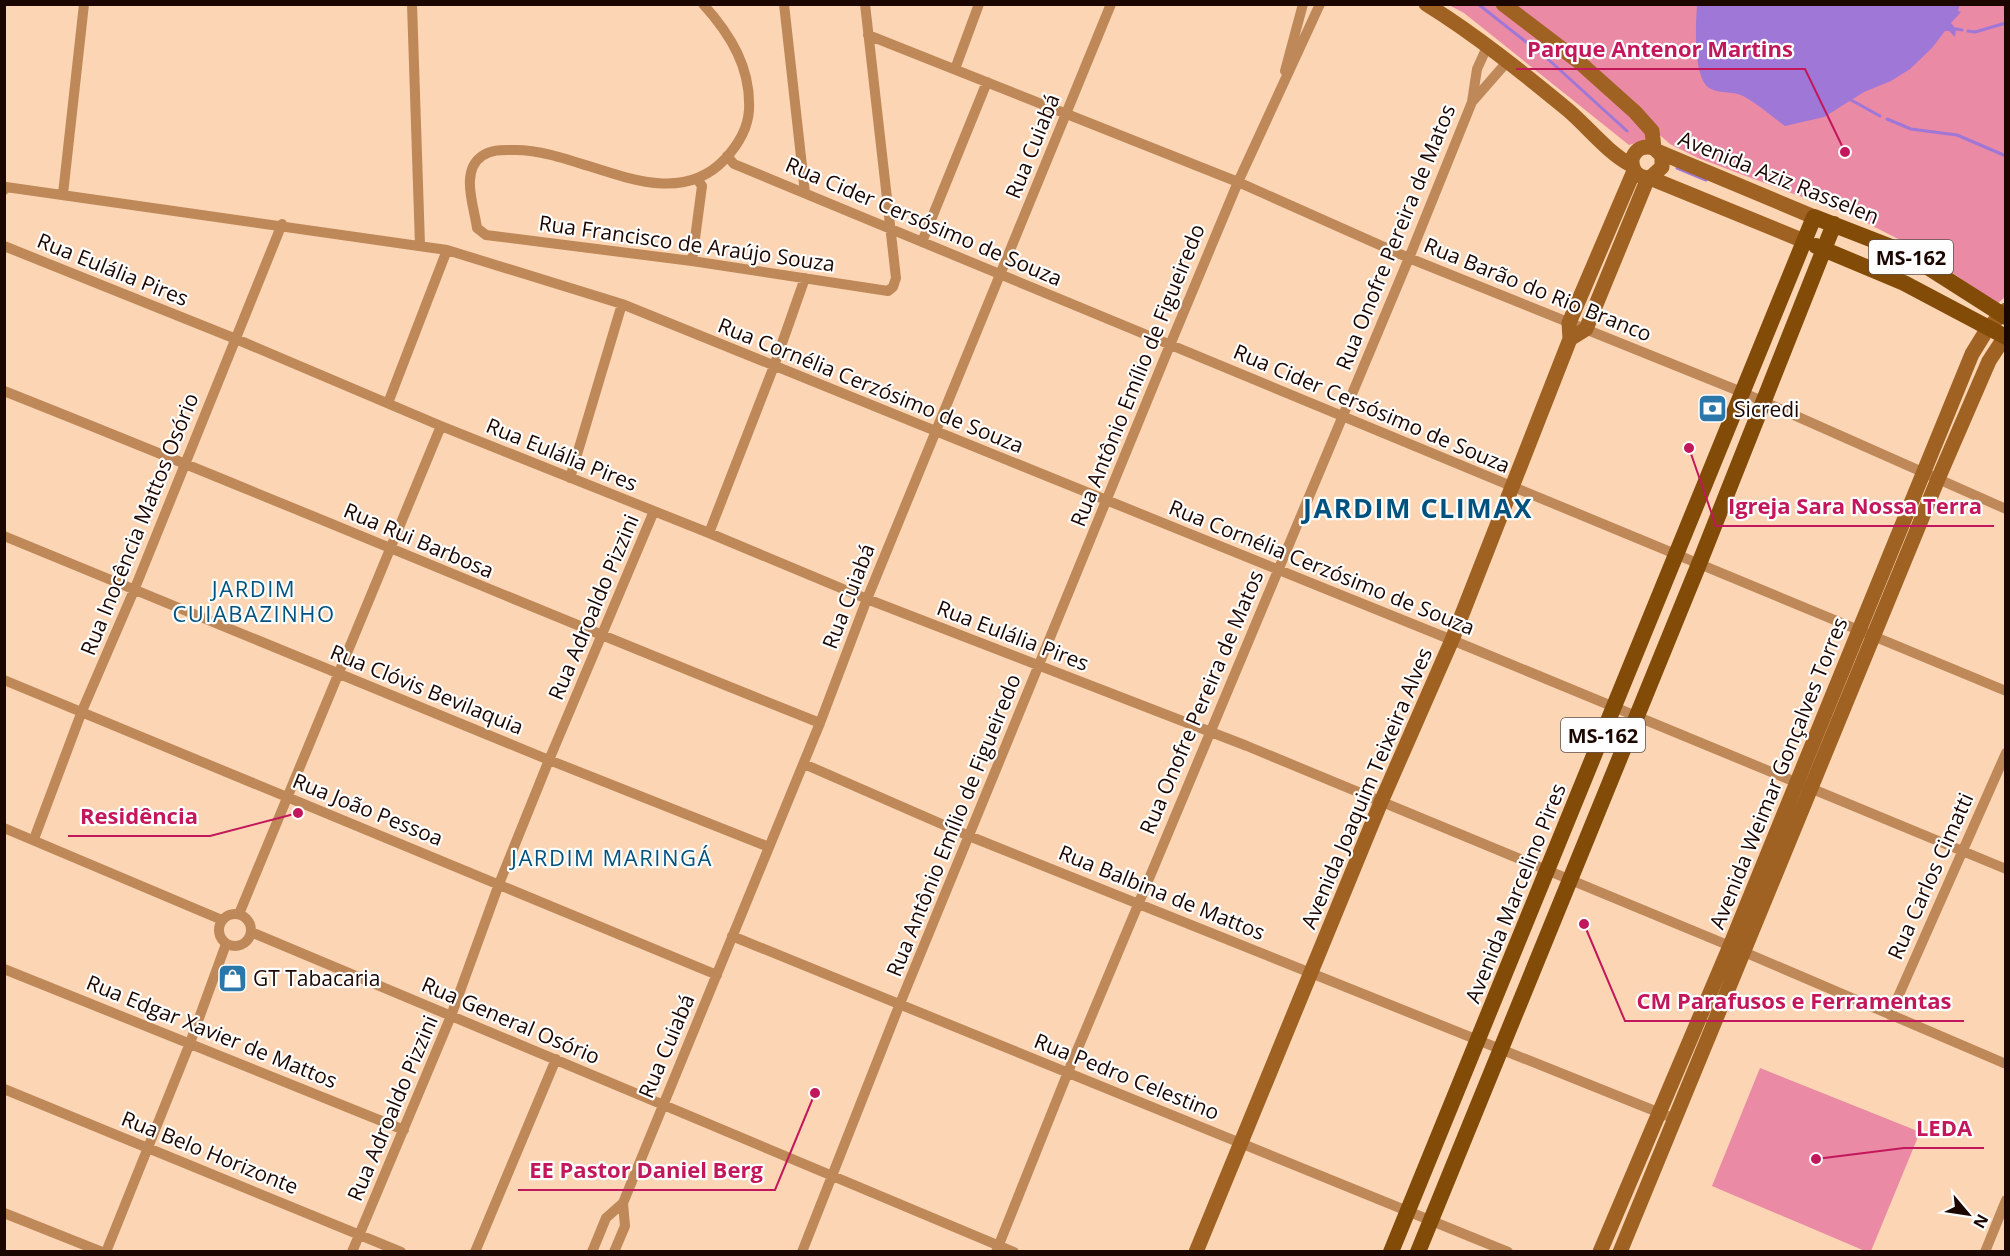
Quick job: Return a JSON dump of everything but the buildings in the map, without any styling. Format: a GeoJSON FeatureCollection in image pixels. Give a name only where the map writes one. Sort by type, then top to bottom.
{"type":"FeatureCollection","features":[{"type":"Feature","properties":{"kind":"main road"},"geometry":{"type":"LineString","coordinates":[[1426,4],[1487,47],[1570,112],[1614,153],[1641,173],[1804,241]]}},
{"type":"Feature","properties":{"kind":"main road","name":"Avenida Aziz Rasselen"},"geometry":{"type":"LineString","coordinates":[[1503,4],[1578,61],[1652,130],[1657,150],[1662,167],[1641,173],[1634,153],[1638,149],[1657,150],[1814,217],[1904,252],[2004,314]]}},
{"type":"Feature","properties":{"kind":"main road"},"geometry":{"type":"LineString","coordinates":[[1569,323],[1641,173]]}},
{"type":"Feature","properties":{"kind":"main road"},"geometry":{"type":"LineString","coordinates":[[1570,339],[1586,329],[1641,173]]}},
{"type":"Feature","properties":{"kind":"main road","name":"Avenida Marcelino Pires"},"geometry":{"type":"LineString","coordinates":[[1391,1251],[1479,1042],[1814,217]]}},
{"type":"Feature","properties":{"kind":"main road","name":"MS-162"},"geometry":{"type":"LineString","coordinates":[[1418,1251],[1637,718],[1834,224]]}},
{"type":"Feature","properties":{"kind":"main road","name":"MS-162"},"geometry":{"type":"LineString","coordinates":[[1804,241],[1904,283],[2005,336]]}},
{"type":"Feature","properties":{"kind":"main road"},"geometry":{"type":"LineString","coordinates":[[1577,306],[1593,312]]}},
{"type":"Feature","properties":{"kind":"main road","name":"Avenida Weimar Gonçalves Torres"},"geometry":{"type":"LineString","coordinates":[[1866,633],[1922,472],[1972,354],[1988,328],[2004,314]]}},
{"type":"Feature","properties":{"kind":"main road","name":"Avenida Joaquim Teixeira Alves"},"geometry":{"type":"LineString","coordinates":[[1196,1251],[1381,802],[1452,640],[1570,339],[1569,323]]}},
{"type":"Feature","properties":{"kind":"main road","name":"Avenida Weimar Gonçalves Torres"},"geometry":{"type":"LineString","coordinates":[[1620,1251],[1675,1119],[1737,949],[1866,633],[1938,479],[1989,361],[2005,336]]}},
{"type":"Feature","properties":{"kind":"main road","name":"Avenida Weimar Gonçalves Torres"},"geometry":{"type":"LineString","coordinates":[[1600,1251],[1660,1113],[1737,949]]}},
{"type":"Feature","properties":{"kind":"street"},"geometry":{"type":"LineString","coordinates":[[63,194],[84,4]]}},
{"type":"Feature","properties":{"kind":"street"},"geometry":{"type":"LineString","coordinates":[[412,4],[420,245]]}},
{"type":"Feature","properties":{"kind":"street"},"geometry":{"type":"LineString","coordinates":[[692,261],[702,186],[697,179],[727,156],[740,137],[748,115],[747,83],[742,61],[730,37],[703,4]]}},
{"type":"Feature","properties":{"kind":"street"},"geometry":{"type":"LineString","coordinates":[[784,4],[805,193]]}},
{"type":"Feature","properties":{"kind":"street"},"geometry":{"type":"LineString","coordinates":[[865,4],[888,228]]}},
{"type":"Feature","properties":{"kind":"street"},"geometry":{"type":"LineString","coordinates":[[955,69],[979,4]]}},
{"type":"Feature","properties":{"kind":"street","name":"Rua Cuiabá"},"geometry":{"type":"LineString","coordinates":[[592,1251],[606,1218],[623,1203],[804,764],[867,599],[937,434],[1112,4]]}},
{"type":"Feature","properties":{"kind":"street","name":"Rua Antônio Emílio de Figueiredo"},"geometry":{"type":"LineString","coordinates":[[1283,83],[1287,56],[1303,4]]}},
{"type":"Feature","properties":{"kind":"street","name":"Rua Antônio Emílio de Figueiredo"},"geometry":{"type":"LineString","coordinates":[[802,1251],[899,1006],[1170,345],[1238,182],[1320,4]]}},
{"type":"Feature","properties":{"kind":"street","name":"Rua Barão do Rio Branco"},"geometry":{"type":"LineString","coordinates":[[868,35],[1067,112],[1238,182],[1409,258],[1744,393],[2006,508]]}},
{"type":"Feature","properties":{"kind":"street","name":"Rua Onofre Pereira de Matos"},"geometry":{"type":"LineString","coordinates":[[997,1248],[1068,1072],[1409,258],[1472,102],[1477,69],[1487,47]]}},
{"type":"Feature","properties":{"kind":"street","name":"Rua Onofre Pereira de Matos"},"geometry":{"type":"LineString","coordinates":[[1472,102],[1507,63]]}},
{"type":"Feature","properties":{"kind":"street"},"geometry":{"type":"LineString","coordinates":[[1477,69],[1495,79]]}},
{"type":"Feature","properties":{"kind":"street"},"geometry":{"type":"LineString","coordinates":[[922,242],[987,82]]}},
{"type":"Feature","properties":{"kind":"street","name":"Rua Francisco de Araújo Souza"},"geometry":{"type":"LineString","coordinates":[[697,179],[683,184],[661,184],[531,149],[487,153],[475,163],[469,176],[477,228],[486,235],[692,261],[888,291],[893,287],[896,278],[888,228]]}},
{"type":"Feature","properties":{"kind":"street","name":"Rua Cider Cersósimo de Souza"},"geometry":{"type":"LineString","coordinates":[[727,156],[734,164],[2006,691]]}},
{"type":"Feature","properties":{"kind":"street","name":"Rua Cornélia Cerzósimo de Souza"},"geometry":{"type":"LineString","coordinates":[[5,188],[282,224],[447,250],[622,304],[937,434],[1452,640],[2006,869]]}},
{"type":"Feature","properties":{"kind":"street","name":"Rua Inocência Mattos Osório"},"geometry":{"type":"LineString","coordinates":[[34,839],[82,711],[135,588],[282,224]]}},
{"type":"Feature","properties":{"kind":"street","name":"Rua Eulália Pires"},"geometry":{"type":"LineString","coordinates":[[4,246],[236,339],[441,426],[709,532],[867,599],[1210,732],[1548,869],[2006,1064]]}},
{"type":"Feature","properties":{"kind":"street"},"geometry":{"type":"LineString","coordinates":[[388,404],[447,250]]}},
{"type":"Feature","properties":{"kind":"street"},"geometry":{"type":"LineString","coordinates":[[709,532],[774,366],[805,278]]}},
{"type":"Feature","properties":{"kind":"street"},"geometry":{"type":"LineString","coordinates":[[570,478],[622,304]]}},
{"type":"Feature","properties":{"kind":"street","name":"Rua Rui Barbosa"},"geometry":{"type":"LineString","coordinates":[[4,391],[186,463],[601,637],[820,723]]}},
{"type":"Feature","properties":{"kind":"street"},"geometry":{"type":"LineString","coordinates":[[239,914],[441,426]]}},
{"type":"Feature","properties":{"kind":"street","name":"Rua Adroaldo Pizzini"},"geometry":{"type":"LineString","coordinates":[[352,1251],[451,1016],[499,884],[549,760],[654,511]]}},
{"type":"Feature","properties":{"kind":"street","name":"Rua Clóvis Bevilaquia"},"geometry":{"type":"LineString","coordinates":[[4,536],[549,760],[769,847]]}},
{"type":"Feature","properties":{"kind":"street","name":"Rua João Pessoa"},"geometry":{"type":"LineString","coordinates":[[4,680],[717,975]]}},
{"type":"Feature","properties":{"kind":"street","name":"Rua Carlos Cimatti"},"geometry":{"type":"LineString","coordinates":[[1890,1015],[2006,753]]}},
{"type":"Feature","properties":{"kind":"street","name":"Rua Balbina de Mattos"},"geometry":{"type":"LineString","coordinates":[[804,764],[969,836],[1139,902],[1310,974],[1675,1119]]}},
{"type":"Feature","properties":{"kind":"street"},"geometry":{"type":"LineString","coordinates":[[6,832],[34,839],[222,920]]}},
{"type":"Feature","properties":{"kind":"street"},"geometry":{"type":"LineString","coordinates":[[239,914],[248,920],[251,932],[243,944],[232,946],[226,944],[218,932],[222,920],[229,915],[239,914]]}},
{"type":"Feature","properties":{"kind":"street","name":"Rua General Osório"},"geometry":{"type":"LineString","coordinates":[[251,932],[556,1059],[997,1248],[1014,1251]]}},
{"type":"Feature","properties":{"kind":"street","name":"Rua Pedro Celestino"},"geometry":{"type":"LineString","coordinates":[[732,936],[899,1006],[1068,1072],[1407,1212],[1508,1251]]}},
{"type":"Feature","properties":{"kind":"street"},"geometry":{"type":"LineString","coordinates":[[4,1213],[104,1251],[190,1043],[226,944]]}},
{"type":"Feature","properties":{"kind":"street","name":"Rua Edgar Xavier de Mattos"},"geometry":{"type":"LineString","coordinates":[[4,969],[404,1130]]}},
{"type":"Feature","properties":{"kind":"street"},"geometry":{"type":"LineString","coordinates":[[475,1251],[556,1059]]}},
{"type":"Feature","properties":{"kind":"street","name":"Rua Belo Horizonte"},"geometry":{"type":"LineString","coordinates":[[4,1089],[401,1251]]}},
{"type":"Feature","properties":{"kind":"street"},"geometry":{"type":"LineString","coordinates":[[1988,1250],[2006,1200]]}},
{"type":"Feature","properties":{"kind":"street","name":"Rua Cuiabá"},"geometry":{"type":"LineString","coordinates":[[614,1251],[625,1226],[623,1203]]}},
{"type":"Feature","properties":{"kind":"shaded area"},"geometry":{"type":"Polygon","coordinates":[[[1960,4],[1958,11],[1961,12],[1951,23],[1956,29],[1955,37],[1949,31],[1945,31],[1932,48],[1910,69],[1891,81],[1864,92],[1824,117],[1785,126],[1743,96],[1715,91],[1705,84],[1696,51],[1697,5],[1960,4]]]}},
{"type":"Feature","properties":{"kind":"shaded area"},"geometry":{"type":"Polygon","coordinates":[[[1449,5],[2005,5],[2005,297],[1998,303],[1910,245],[1855,217],[1698,158],[1670,144],[1654,130],[1649,139],[1629,145],[1464,13],[1449,5]]]}},
{"type":"Feature","properties":{"kind":"shaded area"},"geometry":{"type":"Polygon","coordinates":[[[1760,1068],[1920,1132],[1871,1251],[1865,1251],[1712,1186],[1760,1068]]]}},
{"type":"Feature","properties":{"kind":"waterway"},"geometry":{"type":"LineString","coordinates":[[1478,4],[1549,60],[1627,131]]}},
{"type":"Feature","properties":{"kind":"waterway"},"geometry":{"type":"LineString","coordinates":[[1968,31],[1975,32],[2006,23]]}},
{"type":"Feature","properties":{"kind":"waterway"},"geometry":{"type":"LineString","coordinates":[[1956,29],[1962,30]]}},
{"type":"Feature","properties":{"kind":"waterway"},"geometry":{"type":"LineString","coordinates":[[1851,100],[1880,116]]}},
{"type":"Feature","properties":{"kind":"waterway"},"geometry":{"type":"LineString","coordinates":[[1887,119],[1911,129],[1957,135],[2006,156]]}},
{"type":"Feature","properties":{"kind":"waterway"},"geometry":{"type":"LineString","coordinates":[[1677,168],[1706,180]]}},
{"type":"Feature","properties":{"kind":"place","name":"Parque Antenor Martins"},"geometry":{"type":"Point","coordinates":[1845,152]}},
{"type":"Feature","properties":{"kind":"place","name":"Sicredi"},"geometry":{"type":"Point","coordinates":[1713,409]}},
{"type":"Feature","properties":{"kind":"place","name":"Igreja Sara Nossa Terra"},"geometry":{"type":"Point","coordinates":[1689,448]}},
{"type":"Feature","properties":{"kind":"place","name":"Residência"},"geometry":{"type":"Point","coordinates":[298,813]}},
{"type":"Feature","properties":{"kind":"place","name":"CM Parafusos e Ferramentas"},"geometry":{"type":"Point","coordinates":[1584,924]}},
{"type":"Feature","properties":{"kind":"place","name":"GT Tabacaria"},"geometry":{"type":"Point","coordinates":[232,978]}},
{"type":"Feature","properties":{"kind":"place","name":"EE Pastor Daniel Berg"},"geometry":{"type":"Point","coordinates":[815,1093]}},
{"type":"Feature","properties":{"kind":"place","name":"LEDA"},"geometry":{"type":"Point","coordinates":[1816,1159]}},
{"type":"Feature","properties":{"kind":"district","name":"JARDIM CLIMAX"},"geometry":{"type":"Point","coordinates":[1418,507]}},
{"type":"Feature","properties":{"kind":"district","name":"JARDIM CUIABAZINHO"},"geometry":{"type":"Point","coordinates":[254,600]}},
{"type":"Feature","properties":{"kind":"district","name":"JARDIM MARINGÁ"},"geometry":{"type":"Point","coordinates":[612,857]}}]}
